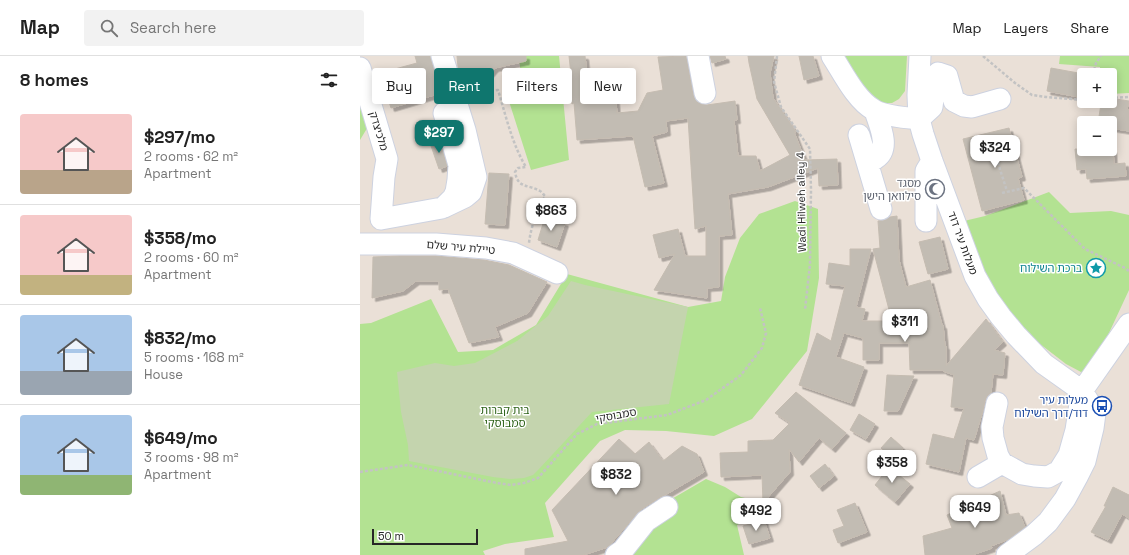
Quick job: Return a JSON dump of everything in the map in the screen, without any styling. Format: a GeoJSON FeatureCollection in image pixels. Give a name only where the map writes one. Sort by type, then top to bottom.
{"type":"FeatureCollection","features":[{"type":"Feature","properties":{"kind":"street"},"geometry":{"type":"LineString","coordinates":[[442,56],[444,68]]}},
{"type":"Feature","properties":{"kind":"street"},"geometry":{"type":"LineString","coordinates":[[698,56],[705,93]]}},
{"type":"Feature","properties":{"kind":"street"},"geometry":{"type":"LineString","coordinates":[[832,56],[857,94],[866,105],[875,111],[899,117],[919,119],[932,107],[935,83],[938,73],[947,76],[954,101],[964,106],[972,107],[1000,99]]}},
{"type":"Feature","properties":{"kind":"street","name":"מעלות עיר דוד"},"geometry":{"type":"LineString","coordinates":[[920,56],[918,95],[919,119],[932,161],[972,270],[988,299],[1016,335],[1044,364],[1082,391]]}},
{"type":"Feature","properties":{"kind":"street","name":"מלכיצדק"},"geometry":{"type":"LineString","coordinates":[[360,68],[387,159],[381,218],[442,208],[465,198],[471,192],[476,177],[465,130],[449,104]]}},
{"type":"Feature","properties":{"kind":"street"},"geometry":{"type":"LineString","coordinates":[[868,162],[877,158],[883,150],[882,132],[875,111]]}},
{"type":"Feature","properties":{"kind":"street"},"geometry":{"type":"LineString","coordinates":[[859,135],[881,209]]}},
{"type":"Feature","properties":{"kind":"street"},"geometry":{"type":"LineString","coordinates":[[926,221],[926,171],[932,161]]}},
{"type":"Feature","properties":{"kind":"street","name":"טיילת עיר שלם"},"geometry":{"type":"LineString","coordinates":[[360,244],[436,244],[486,248],[513,252],[557,273]]}},
{"type":"Feature","properties":{"kind":"street"},"geometry":{"type":"LineString","coordinates":[[997,403],[992,427],[993,438],[998,456],[1002,463],[1022,474],[1034,476],[1048,477],[1059,471],[1069,455],[1082,391],[1129,324]]}},
{"type":"Feature","properties":{"kind":"street"},"geometry":{"type":"LineString","coordinates":[[1007,555],[1048,522],[1065,499],[1085,461],[1093,428],[1094,413],[1082,391]]}},
{"type":"Feature","properties":{"kind":"street"},"geometry":{"type":"LineString","coordinates":[[978,477],[1002,463]]}},
{"type":"Feature","properties":{"kind":"street"},"geometry":{"type":"LineString","coordinates":[[616,555],[623,550],[646,521],[667,507]]}},
{"type":"Feature","properties":{"kind":"path","name":"Wadi Hilweh alley 4"},"geometry":{"type":"LineString","coordinates":[[777,56],[774,82],[781,107],[810,149],[810,264],[805,310]]}},
{"type":"Feature","properties":{"kind":"path"},"geometry":{"type":"LineString","coordinates":[[983,56],[1015,83],[1032,94],[1046,97],[1077,99]]}},
{"type":"Feature","properties":{"kind":"path"},"geometry":{"type":"LineString","coordinates":[[1095,68],[1096,63],[1101,56]]}},
{"type":"Feature","properties":{"kind":"path"},"geometry":{"type":"LineString","coordinates":[[494,91],[498,90],[510,131],[526,167],[518,168],[515,172],[516,178],[522,185],[540,191],[545,196],[538,209],[530,231],[529,243]]}},
{"type":"Feature","properties":{"kind":"path"},"geometry":{"type":"LineString","coordinates":[[1117,98],[1129,97]]}},
{"type":"Feature","properties":{"kind":"path"},"geometry":{"type":"LineString","coordinates":[[991,152],[993,158],[996,157],[1007,191]]}},
{"type":"Feature","properties":{"kind":"path"},"geometry":{"type":"LineString","coordinates":[[1002,193],[1024,188],[1085,249],[1129,271]]}},
{"type":"Feature","properties":{"kind":"path","name":"סמבוסקי"},"geometry":{"type":"LineString","coordinates":[[360,472],[408,465],[497,484],[524,484],[538,478],[577,434],[597,424],[667,415],[706,400],[741,375],[762,348],[766,333],[760,308]]}},
{"type":"Feature","properties":{"kind":"green space"},"geometry":{"type":"Polygon","coordinates":[[[519,56],[559,56],[560,68],[520,68],[519,56]]]}},
{"type":"Feature","properties":{"kind":"green space"},"geometry":{"type":"Polygon","coordinates":[[[845,56],[907,56],[905,91],[899,99],[892,103],[882,103],[871,99],[842,58],[845,56]]]}},
{"type":"Feature","properties":{"kind":"green space"},"geometry":{"type":"Polygon","coordinates":[[[1060,56],[1129,56],[1129,93],[1117,94],[1117,68],[1059,64],[1060,56]]]}},
{"type":"Feature","properties":{"kind":"green space"},"geometry":{"type":"Polygon","coordinates":[[[360,96],[369,125],[360,140],[360,96]]]}},
{"type":"Feature","properties":{"kind":"green space"},"geometry":{"type":"Polygon","coordinates":[[[510,104],[564,104],[569,160],[531,170],[510,104]]]}},
{"type":"Feature","properties":{"kind":"green space"},"geometry":{"type":"Polygon","coordinates":[[[1049,192],[1070,213],[1111,211],[1129,215],[1129,290],[1095,363],[1087,370],[1081,372],[1066,364],[1031,337],[1002,304],[983,273],[964,221],[985,216],[1049,192]]]}},
{"type":"Feature","properties":{"kind":"green space"},"geometry":{"type":"Polygon","coordinates":[[[795,201],[818,209],[819,278],[807,351],[752,419],[714,436],[666,431],[625,430],[600,441],[545,503],[554,537],[505,544],[483,551],[485,555],[360,555],[360,324],[371,323],[431,299],[458,352],[493,350],[536,325],[567,274],[688,307],[721,301],[725,277],[740,238],[759,214],[795,201]]]}},
{"type":"Feature","properties":{"kind":"green space","name":"בית קברות סמבוסקי"},"geometry":{"type":"Polygon","coordinates":[[[571,281],[688,307],[669,404],[592,412],[533,475],[524,478],[511,479],[493,477],[409,461],[408,445],[401,412],[397,372],[435,363],[454,366],[475,363],[517,341],[548,316],[571,281]]]}},
{"type":"Feature","properties":{"kind":"green space"},"geometry":{"type":"Polygon","coordinates":[[[706,479],[725,487],[741,497],[757,501],[756,515],[737,525],[744,555],[607,555],[644,515],[706,479]]]}},
{"type":"Feature","properties":{"kind":"building"},"geometry":{"type":"Polygon","coordinates":[[[415,56],[430,56],[434,69],[434,95],[426,98],[426,68],[398,68],[417,63],[415,56]]]}},
{"type":"Feature","properties":{"kind":"building"},"geometry":{"type":"Polygon","coordinates":[[[457,56],[526,56],[526,61],[494,69],[458,67],[457,56]]]}},
{"type":"Feature","properties":{"kind":"building"},"geometry":{"type":"Polygon","coordinates":[[[569,56],[585,56],[586,68],[580,68],[580,104],[616,104],[617,113],[638,111],[647,93],[663,90],[658,57],[686,56],[693,95],[696,101],[707,105],[735,101],[737,120],[734,120],[738,156],[756,156],[760,171],[790,155],[757,99],[748,56],[774,56],[770,73],[773,98],[796,132],[794,132],[805,160],[837,159],[838,185],[819,186],[818,168],[768,187],[728,194],[732,235],[719,236],[719,287],[707,288],[707,298],[654,290],[675,254],[659,258],[653,235],[678,229],[685,256],[706,256],[706,226],[695,229],[688,118],[666,121],[667,132],[652,136],[664,183],[645,187],[633,136],[577,140],[574,103],[572,104],[572,68],[570,68],[569,56]]]}},
{"type":"Feature","properties":{"kind":"building"},"geometry":{"type":"Polygon","coordinates":[[[710,56],[725,56],[726,59],[712,63],[710,56]]]}},
{"type":"Feature","properties":{"kind":"building"},"geometry":{"type":"Polygon","coordinates":[[[799,56],[813,56],[819,76],[804,80],[799,56]]]}},
{"type":"Feature","properties":{"kind":"building"},"geometry":{"type":"Polygon","coordinates":[[[1051,68],[1077,73],[1077,97],[1047,91],[1051,68]]]}},
{"type":"Feature","properties":{"kind":"building"},"geometry":{"type":"Polygon","coordinates":[[[1117,99],[1129,101],[1127,109],[1129,110],[1129,131],[1117,129],[1117,116],[1099,116],[1100,108],[1117,108],[1117,99]]]}},
{"type":"Feature","properties":{"kind":"building"},"geometry":{"type":"Polygon","coordinates":[[[390,104],[404,104],[391,108],[390,104]]]}},
{"type":"Feature","properties":{"kind":"building"},"geometry":{"type":"Polygon","coordinates":[[[1009,128],[1022,177],[1018,178],[1024,200],[982,211],[963,139],[1009,128]]]}},
{"type":"Feature","properties":{"kind":"building"},"geometry":{"type":"Polygon","coordinates":[[[439,140],[447,166],[439,169],[430,143],[439,140]]]}},
{"type":"Feature","properties":{"kind":"building"},"geometry":{"type":"Polygon","coordinates":[[[1075,149],[1077,149],[1077,156],[1113,156],[1114,164],[1125,163],[1126,176],[1087,179],[1086,169],[1077,170],[1075,149]]]}},
{"type":"Feature","properties":{"kind":"building"},"geometry":{"type":"Polygon","coordinates":[[[489,173],[509,174],[505,225],[485,224],[489,173]]]}},
{"type":"Feature","properties":{"kind":"building"},"geometry":{"type":"Polygon","coordinates":[[[897,216],[899,260],[906,287],[930,280],[943,325],[946,346],[946,366],[986,319],[1003,342],[994,350],[1005,353],[1003,375],[993,374],[991,393],[985,400],[974,440],[966,438],[959,472],[926,464],[933,434],[954,439],[964,408],[951,407],[954,375],[943,370],[910,370],[909,343],[879,343],[879,360],[863,360],[863,338],[844,333],[836,357],[864,367],[851,403],[799,385],[817,333],[831,341],[845,286],[826,284],[829,263],[850,266],[850,249],[871,249],[856,307],[865,309],[862,321],[892,321],[873,249],[880,248],[878,221],[897,216]]]}},
{"type":"Feature","properties":{"kind":"building"},"geometry":{"type":"Polygon","coordinates":[[[545,217],[565,223],[557,247],[538,240],[545,217]]]}},
{"type":"Feature","properties":{"kind":"building"},"geometry":{"type":"Polygon","coordinates":[[[940,237],[948,269],[928,274],[919,242],[940,237]]]}},
{"type":"Feature","properties":{"kind":"building"},"geometry":{"type":"Polygon","coordinates":[[[436,256],[484,260],[509,265],[547,282],[528,313],[495,327],[499,337],[469,343],[448,289],[439,290],[439,281],[416,281],[403,291],[372,298],[373,257],[436,256]]]}},
{"type":"Feature","properties":{"kind":"building"},"geometry":{"type":"Polygon","coordinates":[[[887,375],[914,376],[898,411],[884,411],[887,375]]]}},
{"type":"Feature","properties":{"kind":"building"},"geometry":{"type":"Polygon","coordinates":[[[796,392],[846,433],[832,449],[819,438],[799,462],[789,449],[790,472],[763,503],[762,475],[721,477],[720,453],[748,452],[748,441],[773,440],[790,423],[775,413],[796,392]]]}},
{"type":"Feature","properties":{"kind":"building"},"geometry":{"type":"Polygon","coordinates":[[[859,414],[875,424],[866,439],[850,430],[859,414]]]}},
{"type":"Feature","properties":{"kind":"building"},"geometry":{"type":"Polygon","coordinates":[[[891,437],[903,448],[894,459],[881,448],[891,437]]]}},
{"type":"Feature","properties":{"kind":"building"},"geometry":{"type":"Polygon","coordinates":[[[619,439],[635,454],[649,442],[663,461],[682,446],[697,454],[704,472],[640,510],[608,547],[583,555],[525,555],[525,549],[568,541],[552,510],[619,439]]]}},
{"type":"Feature","properties":{"kind":"building"},"geometry":{"type":"Polygon","coordinates":[[[825,464],[834,476],[819,488],[810,476],[825,464]]]}},
{"type":"Feature","properties":{"kind":"building"},"geometry":{"type":"Polygon","coordinates":[[[889,467],[910,484],[895,502],[875,485],[889,467]]]}},
{"type":"Feature","properties":{"kind":"building"},"geometry":{"type":"Polygon","coordinates":[[[1113,487],[1129,495],[1129,518],[1122,514],[1108,540],[1091,532],[1106,506],[1104,506],[1113,487]]]}},
{"type":"Feature","properties":{"kind":"building"},"geometry":{"type":"Polygon","coordinates":[[[1000,491],[1006,515],[1019,513],[1025,527],[1009,539],[991,546],[992,548],[972,555],[925,555],[923,536],[952,528],[947,515],[1000,491]]]}},
{"type":"Feature","properties":{"kind":"building"},"geometry":{"type":"Polygon","coordinates":[[[855,503],[867,532],[838,543],[833,530],[844,526],[837,510],[855,503]]]}},
{"type":"Feature","properties":{"kind":"building"},"geometry":{"type":"Polygon","coordinates":[[[764,520],[770,538],[749,544],[743,526],[764,520]]]}},
{"type":"Feature","properties":{"kind":"place","name":"מסגד סילוואן הישן"},"geometry":{"type":"Point","coordinates":[935,189]}},
{"type":"Feature","properties":{"kind":"place","name":"ברכת השילוח"},"geometry":{"type":"Point","coordinates":[1096,268]}},
{"type":"Feature","properties":{"kind":"place","name":"מעלות עיר דוד/דרך השילוח"},"geometry":{"type":"Point","coordinates":[1102,406]}}]}
